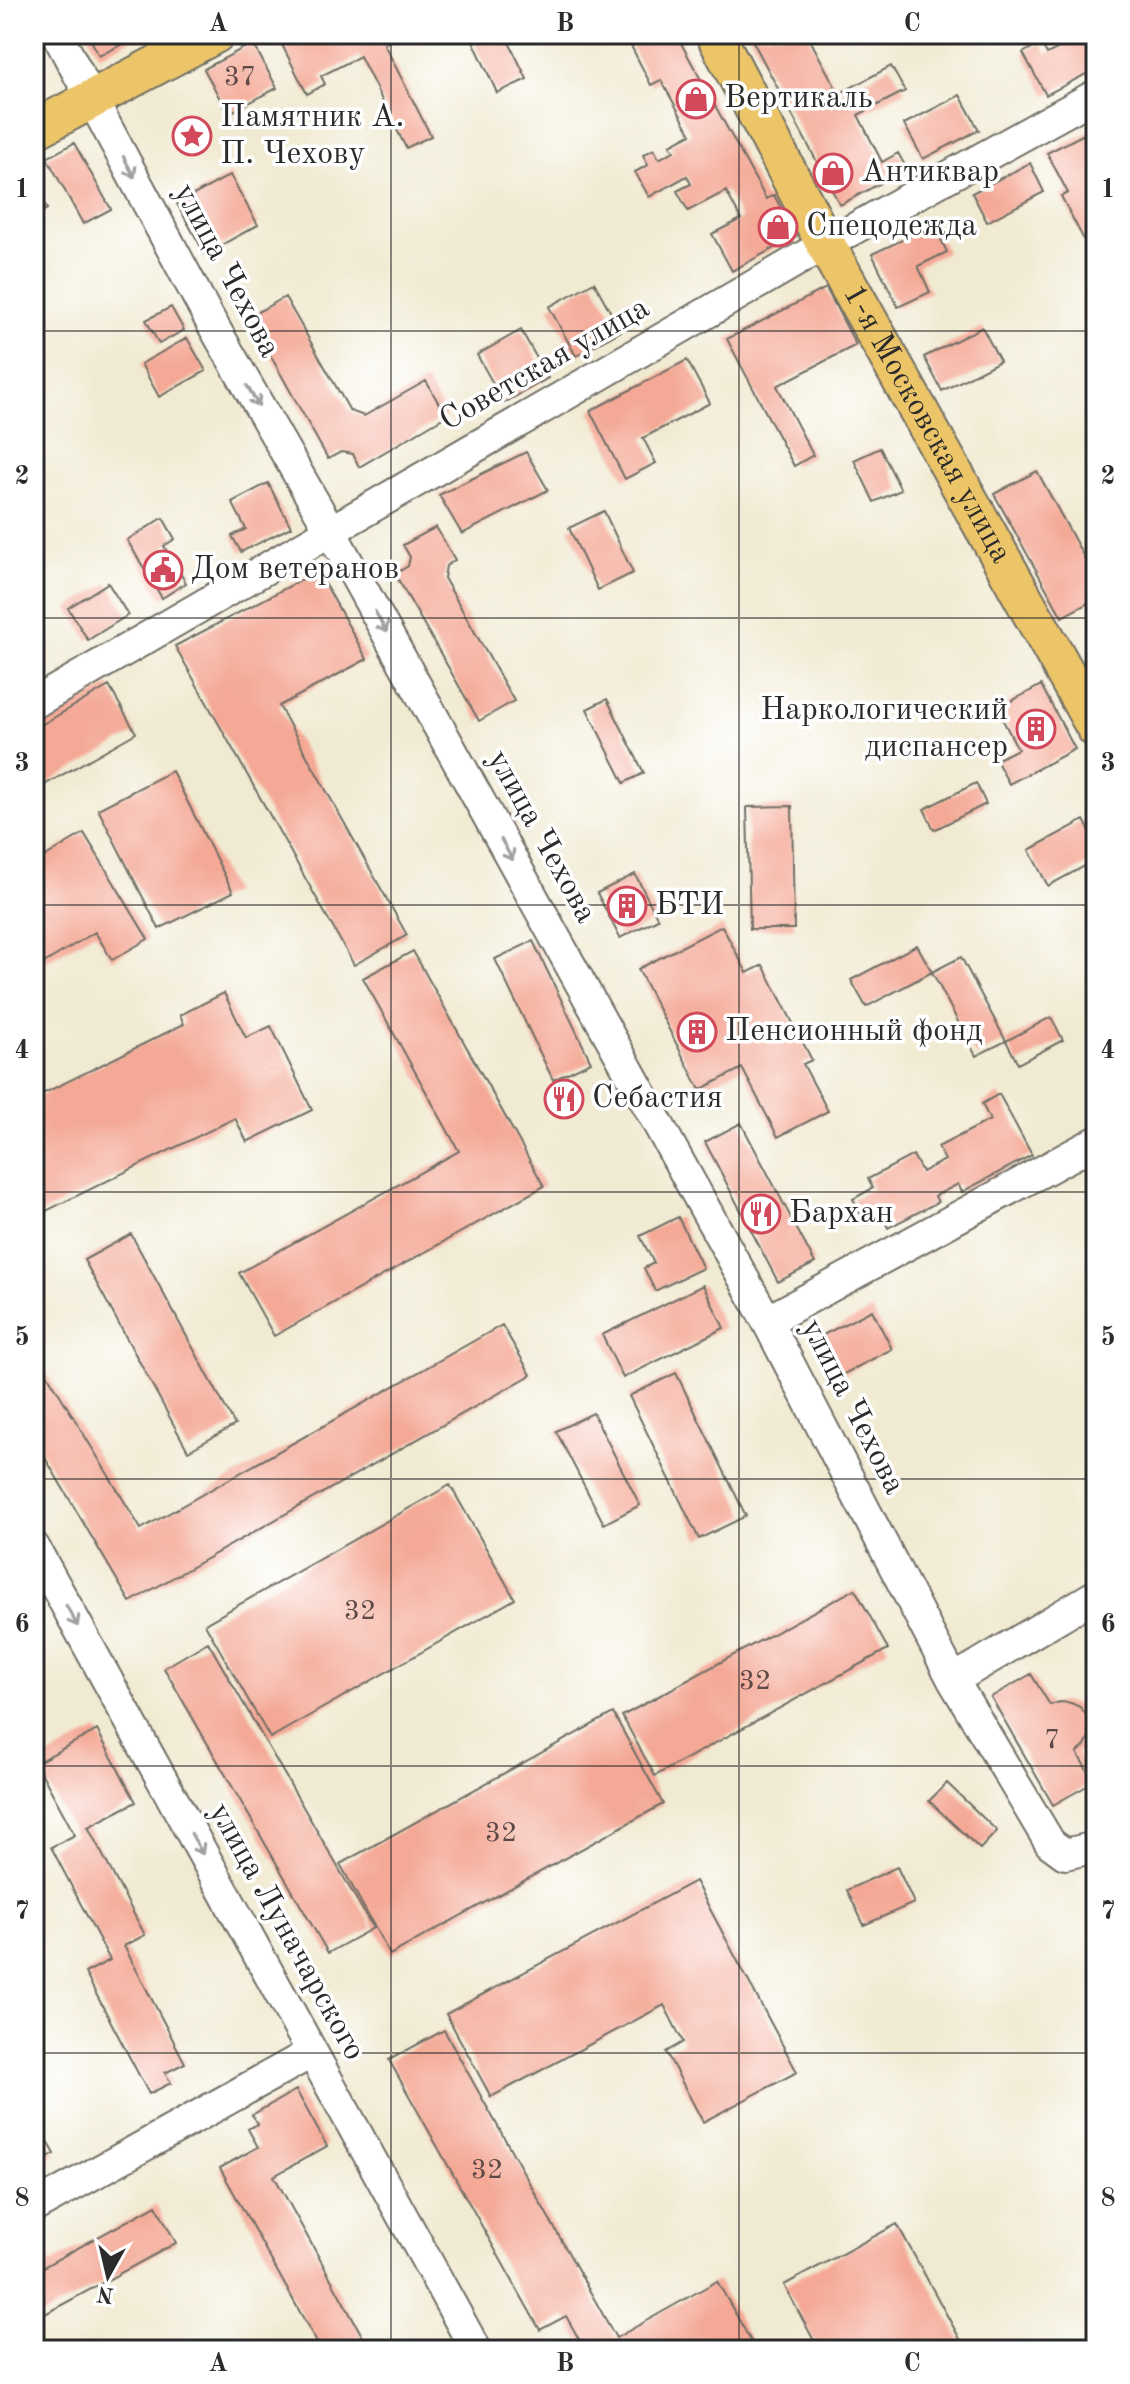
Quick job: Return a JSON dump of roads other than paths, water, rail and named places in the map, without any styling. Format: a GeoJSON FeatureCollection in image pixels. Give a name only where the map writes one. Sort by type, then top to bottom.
{"type":"FeatureCollection","features":[{"type":"Feature","properties":{"kind":"main road"},"geometry":{"type":"LineString","coordinates":[[34,130],[215,34]]}},
{"type":"Feature","properties":{"kind":"main road","name":"1-я Московская улица"},"geometry":{"type":"LineString","coordinates":[[715,34],[826,245],[1096,728]]}},
{"type":"Feature","properties":{"kind":"street","name":"улица Чехова"},"geometry":{"type":"LineString","coordinates":[[57,34],[210,320],[330,530],[767,1321],[953,1680],[1050,1843],[1065,1854],[1096,1847]]}},
{"type":"Feature","properties":{"kind":"street","name":"Советская улица"},"geometry":{"type":"LineString","coordinates":[[34,703],[826,245],[1096,95]]}},
{"type":"Feature","properties":{"kind":"street"},"geometry":{"type":"LineString","coordinates":[[767,1321],[1096,1142]]}},
{"type":"Feature","properties":{"kind":"street","name":"улица Луначарского"},"geometry":{"type":"LineString","coordinates":[[34,1547],[476,2350]]}},
{"type":"Feature","properties":{"kind":"street"},"geometry":{"type":"LineString","coordinates":[[953,1680],[1096,1595]]}},
{"type":"Feature","properties":{"kind":"street"},"geometry":{"type":"LineString","coordinates":[[34,2207],[311,2053]]}},
{"type":"Feature","properties":{"kind":"place","name":"Вертикаль"},"geometry":{"type":"Point","coordinates":[696,99]}},
{"type":"Feature","properties":{"kind":"place","name":"Памятник А. П. Чехову"},"geometry":{"type":"Point","coordinates":[192,136]}},
{"type":"Feature","properties":{"kind":"place","name":"Антиквар"},"geometry":{"type":"Point","coordinates":[833,173]}},
{"type":"Feature","properties":{"kind":"place","name":"Спецодежда"},"geometry":{"type":"Point","coordinates":[778,227]}},
{"type":"Feature","properties":{"kind":"place","name":"Дом ветеранов"},"geometry":{"type":"Point","coordinates":[163,570]}},
{"type":"Feature","properties":{"kind":"place","name":"Наркологический диспансер"},"geometry":{"type":"Point","coordinates":[1036,729]}},
{"type":"Feature","properties":{"kind":"place","name":"БТИ"},"geometry":{"type":"Point","coordinates":[627,906]}},
{"type":"Feature","properties":{"kind":"place","name":"Пенсионный фонд"},"geometry":{"type":"Point","coordinates":[697,1032]}},
{"type":"Feature","properties":{"kind":"place","name":"Себастия"},"geometry":{"type":"Point","coordinates":[564,1099]}},
{"type":"Feature","properties":{"kind":"place","name":"Бархан"},"geometry":{"type":"Point","coordinates":[761,1214]}}]}
